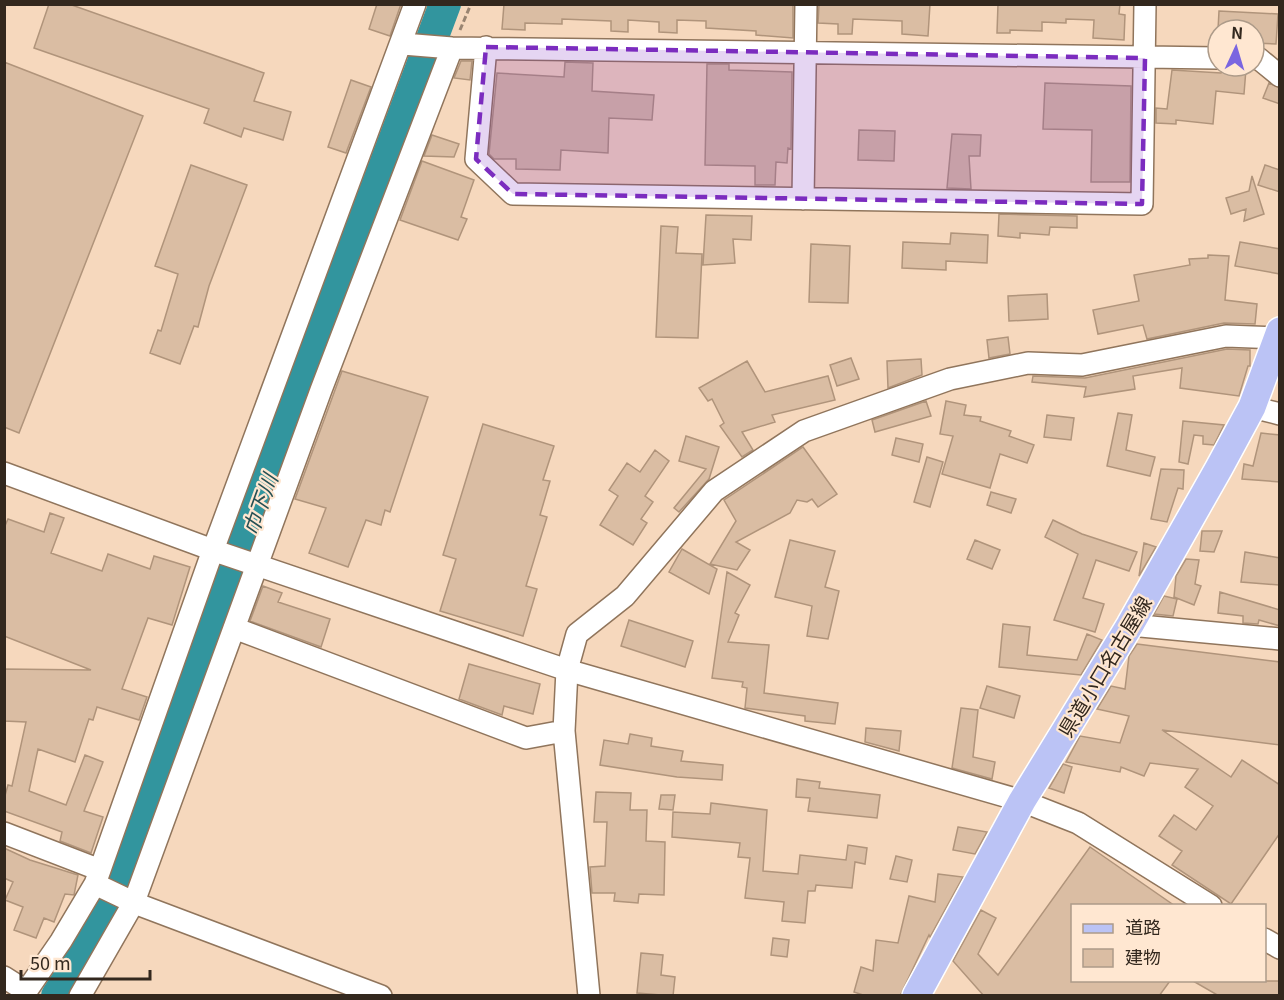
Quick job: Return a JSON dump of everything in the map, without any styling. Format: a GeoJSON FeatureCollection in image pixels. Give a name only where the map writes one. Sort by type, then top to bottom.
{"type":"FeatureCollection","features":[{"type":"Feature","properties":{"kind":"main road","name":"県道小口名古屋線"},"geometry":{"type":"LineString","coordinates":[[916,996],[1022,801],[1130,625],[1252,407],[1279,335]]}},
{"type":"Feature","properties":{"kind":"street"},"geometry":{"type":"LineString","coordinates":[[4,977],[25,994],[98,880],[406,44],[415,4]]}},
{"type":"Feature","properties":{"kind":"street"},"geometry":{"type":"LineString","coordinates":[[803,199],[806,4]]}},
{"type":"Feature","properties":{"kind":"street"},"geometry":{"type":"LineString","coordinates":[[486,47],[476,159],[513,194],[1142,204],[1145,4]]}},
{"type":"Feature","properties":{"kind":"street"},"geometry":{"type":"LineString","coordinates":[[406,44],[448,48],[1206,58]]}},
{"type":"Feature","properties":{"kind":"street"},"geometry":{"type":"LineString","coordinates":[[80,996],[132,900],[448,48]]}},
{"type":"Feature","properties":{"kind":"street"},"geometry":{"type":"LineString","coordinates":[[1266,65],[1280,76]]}},
{"type":"Feature","properties":{"kind":"street"},"geometry":{"type":"LineString","coordinates":[[589,996],[564,731],[567,670],[577,634],[625,596],[714,491],[804,430],[950,379],[1008,365],[1028,363],[1082,365],[1226,336],[1279,335]]}},
{"type":"Feature","properties":{"kind":"street"},"geometry":{"type":"LineString","coordinates":[[1252,407],[1280,414]]}},
{"type":"Feature","properties":{"kind":"street"},"geometry":{"type":"LineString","coordinates":[[4,473],[217,552],[567,670],[1022,801],[1078,823],[1208,904]]}},
{"type":"Feature","properties":{"kind":"street"},"geometry":{"type":"LineString","coordinates":[[1130,625],[1280,639]]}},
{"type":"Feature","properties":{"kind":"street"},"geometry":{"type":"LineString","coordinates":[[234,628],[526,738],[564,731]]}},
{"type":"Feature","properties":{"kind":"street"},"geometry":{"type":"LineString","coordinates":[[4,832],[132,900],[381,996]]}},
{"type":"Feature","properties":{"kind":"street"},"geometry":{"type":"LineString","coordinates":[[1266,940],[1280,948]]}},
{"type":"Feature","properties":{"kind":"path"},"geometry":{"type":"LineString","coordinates":[[448,48],[471,4]]}},
{"type":"Feature","properties":{"kind":"highlighted area"},"geometry":{"type":"Polygon","coordinates":[[[486,47],[1145,58],[1142,204],[513,194],[476,159],[486,47]]]}},
{"type":"Feature","properties":{"kind":"building"},"geometry":{"type":"Polygon","coordinates":[[[49,4],[69,4],[264,73],[254,101],[291,112],[283,140],[244,128],[241,137],[204,123],[209,109],[34,48],[49,4]]]}},
{"type":"Feature","properties":{"kind":"building"},"geometry":{"type":"Polygon","coordinates":[[[377,4],[401,4],[390,36],[369,29],[377,4]]]}},
{"type":"Feature","properties":{"kind":"building"},"geometry":{"type":"Polygon","coordinates":[[[504,4],[793,4],[793,38],[756,35],[756,31],[706,28],[706,21],[677,20],[677,33],[659,32],[659,22],[628,20],[628,32],[611,31],[611,21],[562,19],[562,24],[525,23],[525,30],[502,29],[504,4]]]}},
{"type":"Feature","properties":{"kind":"building"},"geometry":{"type":"Polygon","coordinates":[[[819,4],[930,4],[928,36],[902,34],[902,21],[853,19],[852,34],[838,34],[838,24],[818,23],[819,4]]]}},
{"type":"Feature","properties":{"kind":"building"},"geometry":{"type":"Polygon","coordinates":[[[998,4],[1120,4],[1119,14],[1125,15],[1124,40],[1093,38],[1094,20],[1066,19],[1066,23],[1042,22],[1042,31],[1010,30],[1010,33],[997,33],[998,4]]]}},
{"type":"Feature","properties":{"kind":"building"},"geometry":{"type":"Polygon","coordinates":[[[1219,11],[1278,14],[1276,44],[1266,44],[1266,18],[1219,18],[1219,11]]]}},
{"type":"Feature","properties":{"kind":"building"},"geometry":{"type":"Polygon","coordinates":[[[461,61],[472,61],[470,80],[454,78],[461,61]]]}},
{"type":"Feature","properties":{"kind":"building"},"geometry":{"type":"Polygon","coordinates":[[[4,62],[143,116],[19,433],[4,427],[4,62]]]}},
{"type":"Feature","properties":{"kind":"building"},"geometry":{"type":"Polygon","coordinates":[[[565,62],[593,63],[592,91],[654,95],[652,120],[609,118],[608,153],[561,150],[560,170],[516,169],[516,159],[494,159],[489,154],[497,73],[564,77],[565,62]]]}},
{"type":"Feature","properties":{"kind":"building"},"geometry":{"type":"Polygon","coordinates":[[[707,64],[729,64],[729,70],[792,72],[791,149],[788,148],[787,163],[776,162],[775,185],[755,185],[755,166],[705,165],[707,64]]]}},
{"type":"Feature","properties":{"kind":"building"},"geometry":{"type":"Polygon","coordinates":[[[1172,70],[1206,72],[1206,78],[1245,78],[1244,94],[1216,91],[1213,124],[1176,120],[1176,124],[1156,123],[1156,108],[1167,109],[1172,70]]]}},
{"type":"Feature","properties":{"kind":"building"},"geometry":{"type":"Polygon","coordinates":[[[351,80],[371,87],[346,153],[328,147],[351,80]]]}},
{"type":"Feature","properties":{"kind":"building"},"geometry":{"type":"Polygon","coordinates":[[[1045,83],[1131,86],[1130,182],[1091,182],[1092,130],[1043,129],[1045,83]]]}},
{"type":"Feature","properties":{"kind":"building"},"geometry":{"type":"Polygon","coordinates":[[[1269,83],[1280,88],[1280,104],[1263,98],[1269,83]]]}},
{"type":"Feature","properties":{"kind":"building"},"geometry":{"type":"Polygon","coordinates":[[[859,130],[895,131],[894,161],[858,160],[859,130]]]}},
{"type":"Feature","properties":{"kind":"building"},"geometry":{"type":"Polygon","coordinates":[[[952,134],[981,135],[980,156],[969,156],[971,189],[947,188],[952,134]]]}},
{"type":"Feature","properties":{"kind":"building"},"geometry":{"type":"Polygon","coordinates":[[[432,135],[459,144],[454,157],[424,156],[432,135]]]}},
{"type":"Feature","properties":{"kind":"building"},"geometry":{"type":"Polygon","coordinates":[[[422,161],[474,180],[461,217],[467,219],[458,240],[400,220],[422,161]]]}},
{"type":"Feature","properties":{"kind":"building"},"geometry":{"type":"Polygon","coordinates":[[[191,165],[247,185],[209,286],[198,327],[194,326],[180,364],[150,353],[158,330],[161,331],[178,274],[155,266],[191,165]]]}},
{"type":"Feature","properties":{"kind":"building"},"geometry":{"type":"Polygon","coordinates":[[[1265,165],[1280,170],[1280,192],[1258,185],[1265,165]]]}},
{"type":"Feature","properties":{"kind":"building"},"geometry":{"type":"Polygon","coordinates":[[[1252,176],[1264,214],[1244,221],[1246,209],[1231,214],[1226,198],[1249,191],[1252,176]]]}},
{"type":"Feature","properties":{"kind":"building"},"geometry":{"type":"Polygon","coordinates":[[[999,214],[1077,216],[1077,228],[1050,227],[1049,235],[1020,233],[1020,238],[998,236],[999,214]]]}},
{"type":"Feature","properties":{"kind":"building"},"geometry":{"type":"Polygon","coordinates":[[[706,215],[752,216],[751,240],[733,239],[735,263],[703,265],[706,215]]]}},
{"type":"Feature","properties":{"kind":"building"},"geometry":{"type":"Polygon","coordinates":[[[661,226],[678,227],[676,253],[702,254],[698,338],[656,337],[661,226]]]}},
{"type":"Feature","properties":{"kind":"building"},"geometry":{"type":"Polygon","coordinates":[[[951,233],[988,235],[987,263],[946,261],[946,270],[902,268],[903,242],[950,244],[951,233]]]}},
{"type":"Feature","properties":{"kind":"building"},"geometry":{"type":"Polygon","coordinates":[[[1240,242],[1280,249],[1280,274],[1235,266],[1240,242]]]}},
{"type":"Feature","properties":{"kind":"building"},"geometry":{"type":"Polygon","coordinates":[[[811,244],[850,246],[848,303],[809,302],[811,244]]]}},
{"type":"Feature","properties":{"kind":"building"},"geometry":{"type":"Polygon","coordinates":[[[1208,255],[1229,256],[1225,300],[1257,304],[1255,324],[1224,323],[1147,339],[1143,325],[1098,334],[1093,310],[1139,301],[1134,275],[1190,265],[1189,259],[1208,258],[1208,255]]]}},
{"type":"Feature","properties":{"kind":"building"},"geometry":{"type":"Polygon","coordinates":[[[1047,294],[1048,319],[1009,321],[1008,296],[1047,294]]]}},
{"type":"Feature","properties":{"kind":"building"},"geometry":{"type":"Polygon","coordinates":[[[1008,337],[1010,354],[989,358],[987,340],[1008,337]]]}},
{"type":"Feature","properties":{"kind":"building"},"geometry":{"type":"Polygon","coordinates":[[[1227,349],[1250,350],[1250,366],[1248,366],[1239,396],[1180,388],[1182,368],[1133,376],[1135,389],[1084,397],[1086,387],[1032,382],[1033,376],[1085,378],[1227,349]]]}},
{"type":"Feature","properties":{"kind":"building"},"geometry":{"type":"Polygon","coordinates":[[[851,358],[859,379],[837,386],[830,365],[851,358]]]}},
{"type":"Feature","properties":{"kind":"building"},"geometry":{"type":"Polygon","coordinates":[[[921,359],[922,375],[888,388],[887,361],[921,359]]]}},
{"type":"Feature","properties":{"kind":"building"},"geometry":{"type":"Polygon","coordinates":[[[747,361],[765,392],[828,376],[835,400],[772,415],[775,422],[742,432],[753,450],[742,457],[720,426],[724,423],[712,399],[708,401],[699,388],[747,361]]]}},
{"type":"Feature","properties":{"kind":"building"},"geometry":{"type":"Polygon","coordinates":[[[342,371],[428,397],[390,512],[385,510],[381,525],[366,520],[348,567],[309,553],[326,508],[295,499],[342,371]]]}},
{"type":"Feature","properties":{"kind":"building"},"geometry":{"type":"Polygon","coordinates":[[[926,401],[931,416],[875,432],[872,420],[926,401]]]}},
{"type":"Feature","properties":{"kind":"building"},"geometry":{"type":"Polygon","coordinates":[[[946,401],[966,405],[964,415],[981,417],[980,421],[1011,431],[1009,436],[1034,445],[1027,463],[1000,454],[990,488],[942,474],[953,436],[940,434],[946,401]]]}},
{"type":"Feature","properties":{"kind":"building"},"geometry":{"type":"Polygon","coordinates":[[[1118,413],[1132,415],[1126,450],[1155,457],[1150,476],[1107,466],[1118,413]]]}},
{"type":"Feature","properties":{"kind":"building"},"geometry":{"type":"Polygon","coordinates":[[[1047,415],[1074,418],[1071,440],[1044,437],[1047,415]]]}},
{"type":"Feature","properties":{"kind":"building"},"geometry":{"type":"Polygon","coordinates":[[[1183,421],[1224,425],[1214,445],[1203,444],[1203,436],[1194,435],[1188,464],[1179,462],[1183,421]]]}},
{"type":"Feature","properties":{"kind":"building"},"geometry":{"type":"Polygon","coordinates":[[[483,424],[554,446],[543,480],[550,481],[540,515],[547,517],[526,586],[537,589],[523,636],[440,611],[456,559],[443,555],[483,424]]]}},
{"type":"Feature","properties":{"kind":"building"},"geometry":{"type":"Polygon","coordinates":[[[1261,433],[1280,435],[1280,482],[1242,479],[1244,464],[1253,466],[1261,433]]]}},
{"type":"Feature","properties":{"kind":"building"},"geometry":{"type":"Polygon","coordinates":[[[686,436],[719,447],[709,479],[679,512],[674,508],[706,469],[679,461],[686,436]]]}},
{"type":"Feature","properties":{"kind":"building"},"geometry":{"type":"Polygon","coordinates":[[[896,438],[923,444],[919,462],[892,455],[896,438]]]}},
{"type":"Feature","properties":{"kind":"building"},"geometry":{"type":"Polygon","coordinates":[[[803,447],[837,494],[818,507],[812,499],[807,502],[797,500],[790,513],[736,542],[750,550],[737,570],[710,564],[736,521],[724,500],[803,447]]]}},
{"type":"Feature","properties":{"kind":"building"},"geometry":{"type":"Polygon","coordinates":[[[655,450],[669,461],[645,496],[653,502],[641,519],[647,523],[633,545],[600,525],[618,496],[609,490],[627,463],[640,472],[655,450]]]}},
{"type":"Feature","properties":{"kind":"building"},"geometry":{"type":"Polygon","coordinates":[[[927,457],[943,462],[930,507],[914,502],[927,457]]]}},
{"type":"Feature","properties":{"kind":"building"},"geometry":{"type":"Polygon","coordinates":[[[1161,469],[1184,470],[1183,489],[1178,488],[1167,522],[1151,519],[1161,469]]]}},
{"type":"Feature","properties":{"kind":"building"},"geometry":{"type":"Polygon","coordinates":[[[991,492],[1016,499],[1011,513],[987,505],[991,492]]]}},
{"type":"Feature","properties":{"kind":"building"},"geometry":{"type":"Polygon","coordinates":[[[50,513],[64,518],[51,553],[102,571],[108,554],[150,569],[154,556],[190,567],[172,625],[148,618],[122,689],[147,697],[139,720],[97,707],[93,720],[89,719],[75,762],[38,749],[29,791],[66,805],[85,755],[103,762],[84,811],[103,817],[91,853],[60,841],[62,832],[4,811],[4,799],[8,785],[12,786],[26,722],[4,721],[4,669],[91,670],[4,636],[4,528],[8,519],[44,532],[50,513]]]}},
{"type":"Feature","properties":{"kind":"building"},"geometry":{"type":"Polygon","coordinates":[[[1053,520],[1082,534],[1137,552],[1129,571],[1096,560],[1083,598],[1104,604],[1095,632],[1054,620],[1078,554],[1045,537],[1053,520]]]}},
{"type":"Feature","properties":{"kind":"building"},"geometry":{"type":"Polygon","coordinates":[[[1202,531],[1222,531],[1214,552],[1200,551],[1202,531]]]}},
{"type":"Feature","properties":{"kind":"building"},"geometry":{"type":"Polygon","coordinates":[[[790,540],[835,551],[825,587],[839,591],[828,639],[807,636],[812,606],[775,597],[790,540]]]}},
{"type":"Feature","properties":{"kind":"building"},"geometry":{"type":"Polygon","coordinates":[[[975,540],[1000,550],[992,569],[967,559],[975,540]]]}},
{"type":"Feature","properties":{"kind":"building"},"geometry":{"type":"Polygon","coordinates":[[[1144,543],[1156,547],[1139,576],[1144,543]]]}},
{"type":"Feature","properties":{"kind":"building"},"geometry":{"type":"Polygon","coordinates":[[[682,549],[717,569],[709,594],[669,572],[682,549]]]}},
{"type":"Feature","properties":{"kind":"building"},"geometry":{"type":"Polygon","coordinates":[[[1245,552],[1280,558],[1279,585],[1241,582],[1245,552]]]}},
{"type":"Feature","properties":{"kind":"building"},"geometry":{"type":"Polygon","coordinates":[[[1186,559],[1199,560],[1195,584],[1201,586],[1194,605],[1174,597],[1176,576],[1186,559]]]}},
{"type":"Feature","properties":{"kind":"building"},"geometry":{"type":"Polygon","coordinates":[[[727,572],[750,585],[735,613],[739,615],[728,642],[769,645],[764,693],[838,703],[835,724],[805,721],[805,716],[745,708],[747,688],[742,687],[743,682],[712,678],[727,572]]]}},
{"type":"Feature","properties":{"kind":"building"},"geometry":{"type":"Polygon","coordinates":[[[263,586],[282,593],[278,602],[330,619],[321,647],[250,621],[263,586]]]}},
{"type":"Feature","properties":{"kind":"building"},"geometry":{"type":"Polygon","coordinates":[[[1220,592],[1280,610],[1280,626],[1259,620],[1258,624],[1243,623],[1243,616],[1218,613],[1220,592]]]}},
{"type":"Feature","properties":{"kind":"building"},"geometry":{"type":"Polygon","coordinates":[[[1164,596],[1177,599],[1173,616],[1154,614],[1164,596]]]}},
{"type":"Feature","properties":{"kind":"building"},"geometry":{"type":"Polygon","coordinates":[[[629,620],[693,641],[685,667],[621,646],[629,620]]]}},
{"type":"Feature","properties":{"kind":"building"},"geometry":{"type":"Polygon","coordinates":[[[1003,624],[1030,627],[1027,655],[1077,660],[1087,634],[1102,640],[1081,675],[999,667],[1003,624]]]}},
{"type":"Feature","properties":{"kind":"building"},"geometry":{"type":"Polygon","coordinates":[[[1137,644],[1280,662],[1280,745],[1162,730],[1231,777],[1242,760],[1280,785],[1280,833],[1231,904],[1172,865],[1182,851],[1159,836],[1174,815],[1196,830],[1213,806],[1185,787],[1198,769],[1150,763],[1144,776],[1121,767],[1120,772],[1066,762],[1080,736],[1120,743],[1129,716],[1097,709],[1111,686],[1125,689],[1129,656],[1137,644]]]}},
{"type":"Feature","properties":{"kind":"building"},"geometry":{"type":"Polygon","coordinates":[[[469,664],[540,684],[533,714],[504,706],[502,715],[459,699],[469,664]]]}},
{"type":"Feature","properties":{"kind":"building"},"geometry":{"type":"Polygon","coordinates":[[[987,686],[1020,696],[1014,718],[980,708],[987,686]]]}},
{"type":"Feature","properties":{"kind":"building"},"geometry":{"type":"Polygon","coordinates":[[[961,708],[978,710],[973,757],[995,762],[992,779],[952,768],[961,708]]]}},
{"type":"Feature","properties":{"kind":"building"},"geometry":{"type":"Polygon","coordinates":[[[866,728],[901,731],[899,751],[865,742],[866,728]]]}},
{"type":"Feature","properties":{"kind":"building"},"geometry":{"type":"Polygon","coordinates":[[[630,734],[652,738],[651,746],[683,751],[681,761],[723,765],[722,780],[677,777],[600,765],[604,740],[628,744],[630,734]]]}},
{"type":"Feature","properties":{"kind":"building"},"geometry":{"type":"Polygon","coordinates":[[[1063,764],[1072,767],[1064,793],[1049,788],[1063,764]]]}},
{"type":"Feature","properties":{"kind":"building"},"geometry":{"type":"Polygon","coordinates":[[[797,779],[820,782],[819,788],[880,795],[877,818],[808,811],[810,798],[796,797],[797,779]]]}},
{"type":"Feature","properties":{"kind":"building"},"geometry":{"type":"Polygon","coordinates":[[[596,792],[631,793],[630,810],[647,810],[646,841],[665,842],[664,895],[639,894],[638,903],[614,901],[615,893],[592,893],[590,867],[605,866],[607,822],[594,822],[596,792]]]}},
{"type":"Feature","properties":{"kind":"building"},"geometry":{"type":"Polygon","coordinates":[[[661,795],[675,795],[673,810],[659,809],[661,795]]]}},
{"type":"Feature","properties":{"kind":"building"},"geometry":{"type":"Polygon","coordinates":[[[711,803],[767,810],[763,871],[798,874],[800,855],[846,860],[848,845],[867,848],[865,864],[855,862],[852,888],[816,885],[815,891],[808,891],[805,923],[782,921],[784,902],[745,898],[750,858],[738,857],[740,843],[672,837],[673,812],[710,814],[711,803]]]}},
{"type":"Feature","properties":{"kind":"building"},"geometry":{"type":"Polygon","coordinates":[[[958,827],[987,832],[975,854],[953,850],[958,827]]]}},
{"type":"Feature","properties":{"kind":"building"},"geometry":{"type":"Polygon","coordinates":[[[1090,847],[1172,904],[1071,904],[1071,982],[1169,982],[1159,996],[984,996],[953,961],[981,910],[996,918],[978,954],[998,975],[1090,847]]]}},
{"type":"Feature","properties":{"kind":"building"},"geometry":{"type":"Polygon","coordinates":[[[4,848],[30,860],[78,875],[74,895],[65,894],[54,922],[44,918],[36,938],[14,930],[23,907],[5,900],[13,882],[4,878],[4,848]]]}},
{"type":"Feature","properties":{"kind":"building"},"geometry":{"type":"Polygon","coordinates":[[[896,856],[912,860],[907,882],[890,879],[896,856]]]}},
{"type":"Feature","properties":{"kind":"building"},"geometry":{"type":"Polygon","coordinates":[[[938,874],[963,877],[930,937],[929,935],[900,996],[866,996],[854,992],[861,967],[873,971],[876,940],[898,943],[909,896],[935,902],[938,874]]]}},
{"type":"Feature","properties":{"kind":"building"},"geometry":{"type":"Polygon","coordinates":[[[773,938],[789,940],[787,957],[771,955],[773,938]]]}},
{"type":"Feature","properties":{"kind":"building"},"geometry":{"type":"Polygon","coordinates":[[[641,953],[663,955],[661,975],[675,977],[673,996],[637,993],[641,953]]]}},
{"type":"Feature","properties":{"kind":"building"},"geometry":{"type":"Polygon","coordinates":[[[1280,981],[1280,996],[1219,996],[1195,982],[1280,981]]]}},
{"type":"Feature","properties":{"kind":"waterway","name":"巾下川"},"geometry":{"type":"LineString","coordinates":[[57,996],[79,963],[111,898],[445,4]]}}]}
